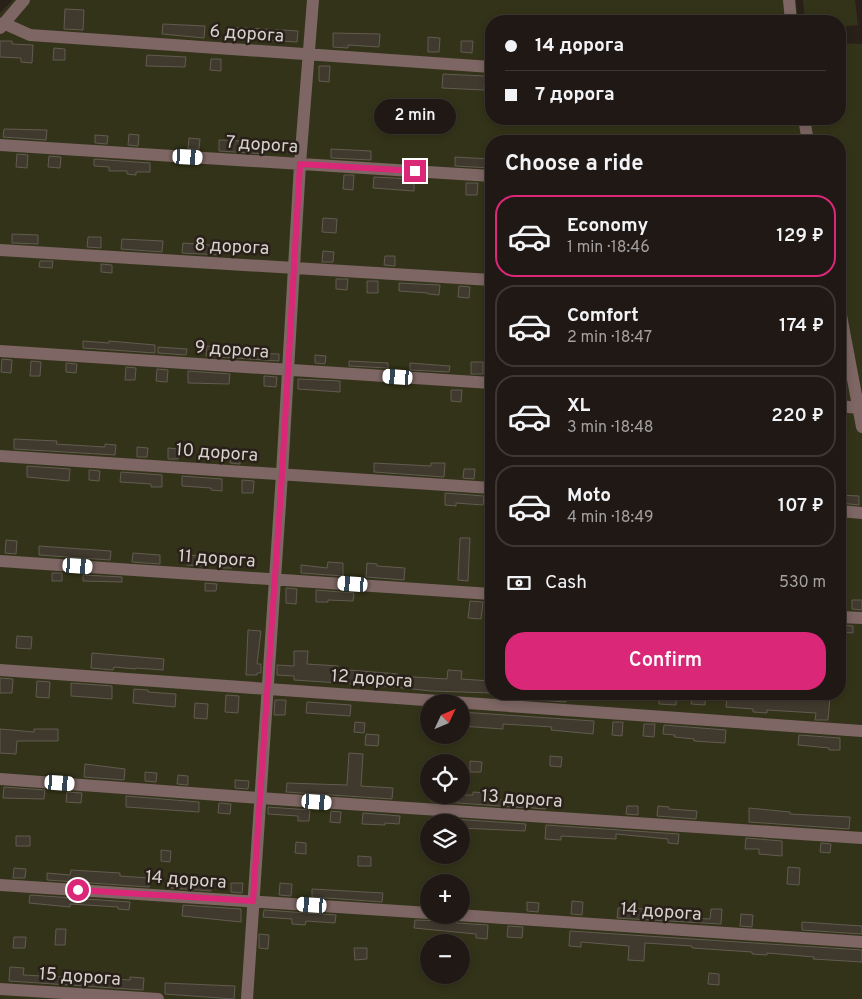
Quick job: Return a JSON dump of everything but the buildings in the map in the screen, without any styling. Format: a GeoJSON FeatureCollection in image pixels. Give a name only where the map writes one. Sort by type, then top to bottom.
{"type":"FeatureCollection","features":[{"type":"Feature","properties":{"kind":"street"},"geometry":{"type":"LineString","coordinates":[[2,25],[24,0]]}},
{"type":"Feature","properties":{"kind":"street"},"geometry":{"type":"LineString","coordinates":[[247,999],[266,688],[282,474],[300,164],[313,0]]}},
{"type":"Feature","properties":{"kind":"street"},"geometry":{"type":"LineString","coordinates":[[788,0],[790,15]]}},
{"type":"Feature","properties":{"kind":"street","name":"6 дорога"},"geometry":{"type":"LineString","coordinates":[[2,25],[30,35],[485,67]]}},
{"type":"Feature","properties":{"kind":"street","name":"7 дорога"},"geometry":{"type":"LineString","coordinates":[[0,145],[485,176]]}},
{"type":"Feature","properties":{"kind":"street","name":"8 дорога"},"geometry":{"type":"LineString","coordinates":[[0,250],[485,280]]}},
{"type":"Feature","properties":{"kind":"street"},"geometry":{"type":"LineString","coordinates":[[846,343],[862,427]]}},
{"type":"Feature","properties":{"kind":"street","name":"9 дорога"},"geometry":{"type":"LineString","coordinates":[[0,350],[485,383]]}},
{"type":"Feature","properties":{"kind":"street"},"geometry":{"type":"LineString","coordinates":[[846,407],[858,408]]}},
{"type":"Feature","properties":{"kind":"street","name":"10 дорога"},"geometry":{"type":"LineString","coordinates":[[0,456],[485,488]]}},
{"type":"Feature","properties":{"kind":"street"},"geometry":{"type":"LineString","coordinates":[[846,511],[862,512]]}},
{"type":"Feature","properties":{"kind":"street","name":"11 дорога"},"geometry":{"type":"LineString","coordinates":[[0,561],[485,594]]}},
{"type":"Feature","properties":{"kind":"street"},"geometry":{"type":"LineString","coordinates":[[846,617],[862,618]]}},
{"type":"Feature","properties":{"kind":"street","name":"12 дорога"},"geometry":{"type":"LineString","coordinates":[[0,670],[862,731]]}},
{"type":"Feature","properties":{"kind":"street","name":"13 дорога"},"geometry":{"type":"LineString","coordinates":[[0,779],[862,838]]}},
{"type":"Feature","properties":{"kind":"street","name":"14 дорога"},"geometry":{"type":"LineString","coordinates":[[0,885],[420,912]]}},
{"type":"Feature","properties":{"kind":"street","name":"14 дорога"},"geometry":{"type":"LineString","coordinates":[[470,916],[862,942]]}},
{"type":"Feature","properties":{"kind":"street","name":"15 дорога"},"geometry":{"type":"LineString","coordinates":[[0,989],[158,999]]}},
{"type":"Feature","properties":{"kind":"shaded area"},"geometry":{"type":"Polygon","coordinates":[[[13,0],[796,0],[797,15],[485,15],[485,125],[846,125],[846,43],[862,44],[862,999],[0,999],[0,13],[13,0]]]}},
{"type":"Feature","properties":{"kind":"shaded area"},"geometry":{"type":"Polygon","coordinates":[[[803,0],[855,0],[858,25],[846,26],[846,15],[804,15],[803,0]]]}},
{"type":"Feature","properties":{"kind":"route"},"geometry":{"type":"LineString","coordinates":[[78,890],[253,901],[282,474],[300,164],[415,171]]}}]}
